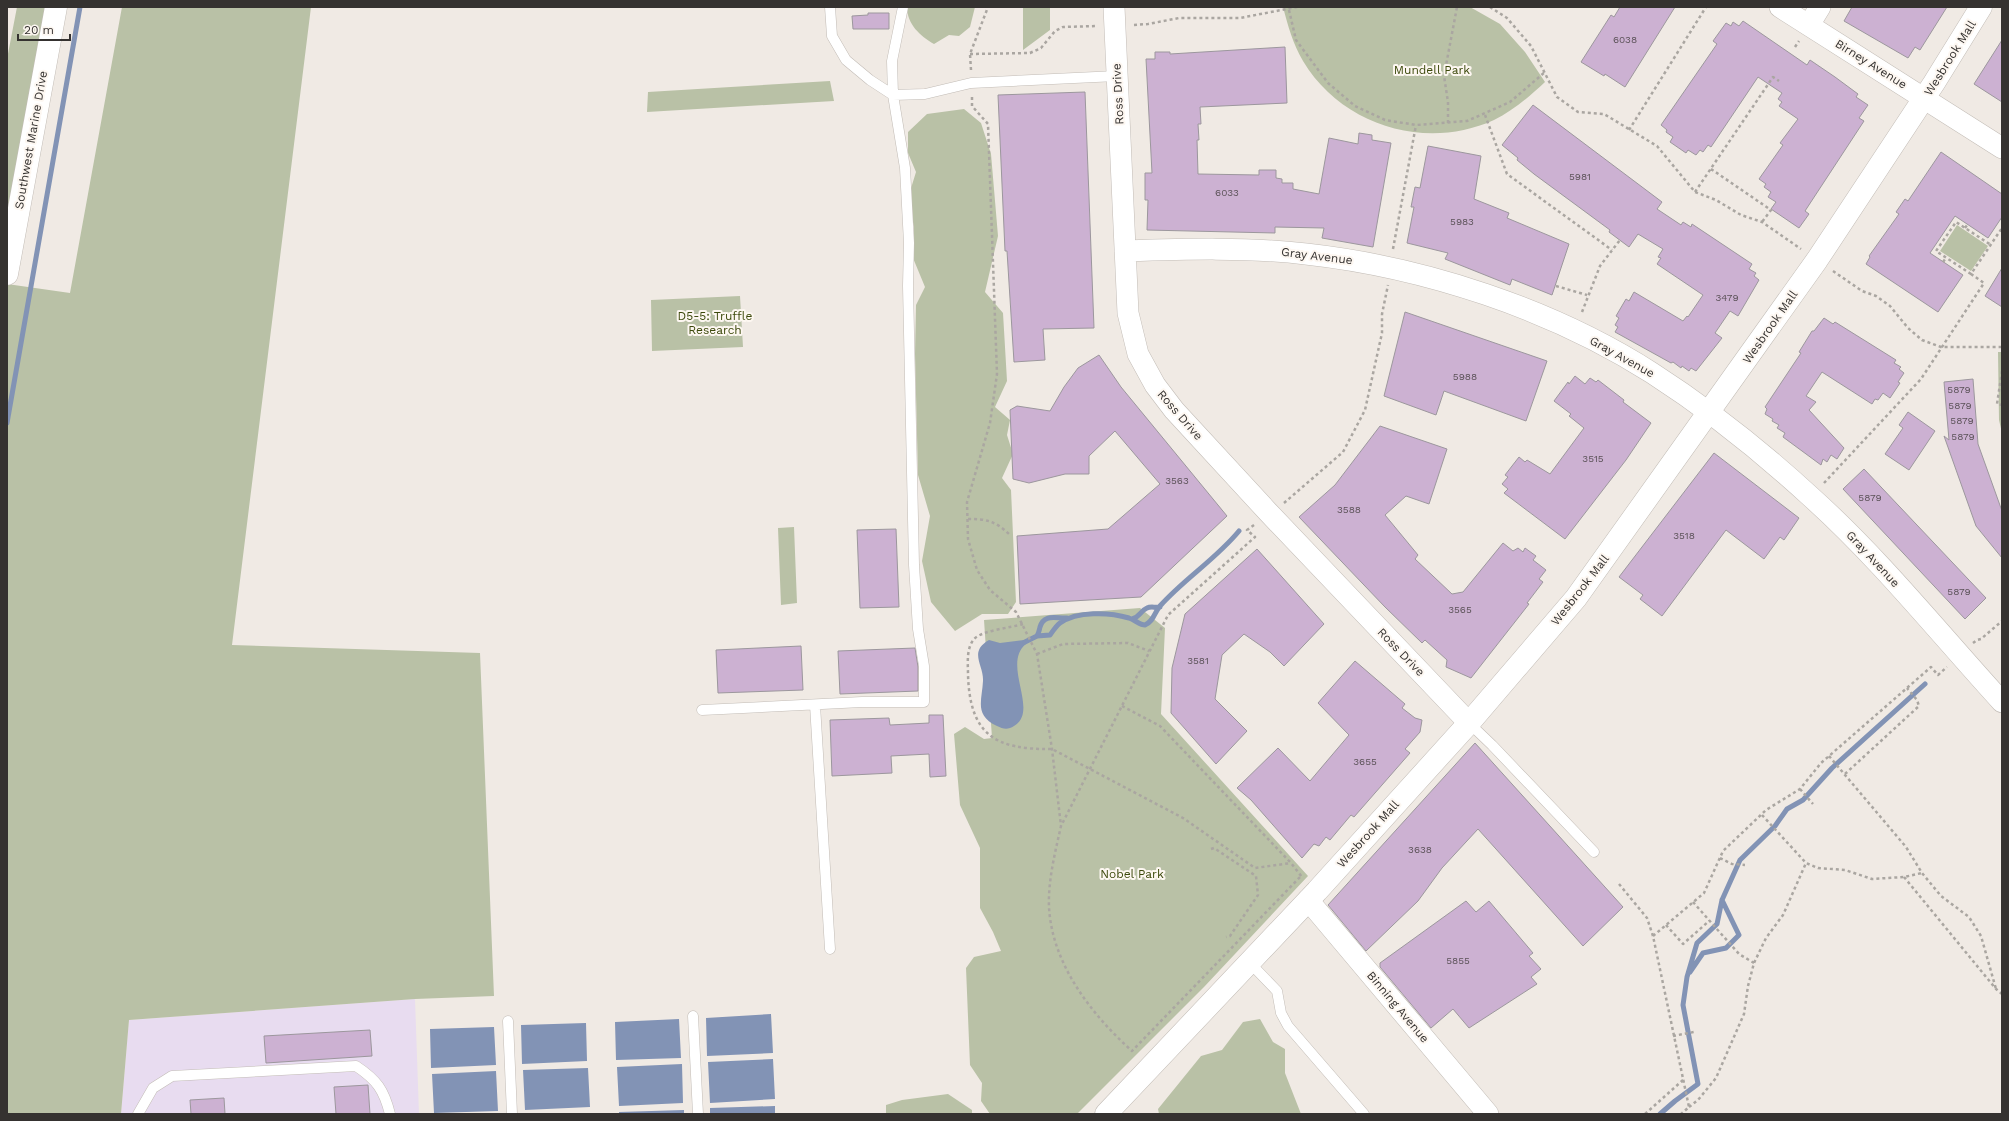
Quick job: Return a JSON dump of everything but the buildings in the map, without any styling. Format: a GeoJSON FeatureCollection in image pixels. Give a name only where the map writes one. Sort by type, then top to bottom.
{"type":"FeatureCollection","features":[{"type":"Feature","properties":{"kind":"street","name":"Southwest Marine Drive"},"geometry":{"type":"LineString","coordinates":[[7,274],[56,7]]}},
{"type":"Feature","properties":{"kind":"street","name":"Birney Avenue"},"geometry":{"type":"LineString","coordinates":[[1780,7],[2002,148]]}},
{"type":"Feature","properties":{"kind":"street"},"geometry":{"type":"LineString","coordinates":[[1809,25],[1820,7]]}},
{"type":"Feature","properties":{"kind":"street","name":"Wesbrook Mall"},"geometry":{"type":"LineString","coordinates":[[1106,1114],[1250,963],[1312,895],[1468,723],[1576,598],[1710,413],[1817,260],[1924,98],[1981,7]]}},
{"type":"Feature","properties":{"kind":"street","name":"Ross Drive"},"geometry":{"type":"LineString","coordinates":[[1114,16],[1128,312],[1138,354],[1155,385],[1174,410],[1268,512],[1468,723]]}},
{"type":"Feature","properties":{"kind":"street","name":"Gray Avenue"},"geometry":{"type":"LineString","coordinates":[[1125,251],[1247,249],[1307,254],[1389,268],[1444,281],[1500,299],[1546,318],[1650,371],[1710,413],[1762,454],[1812,497],[1884,570],[2002,702]]}},
{"type":"Feature","properties":{"kind":"street","name":"Binning Avenue"},"geometry":{"type":"LineString","coordinates":[[1312,895],[1488,1114]]}},
{"type":"Feature","properties":{"kind":"lane"},"geometry":{"type":"LineString","coordinates":[[830,7],[832,36],[846,60],[870,80],[893,95],[925,94],[971,82],[1117,76]]}},
{"type":"Feature","properties":{"kind":"lane"},"geometry":{"type":"LineString","coordinates":[[702,710],[815,704],[924,702],[924,666],[918,629],[914,565],[908,286],[909,243],[905,168],[893,95],[892,61],[903,7]]}},
{"type":"Feature","properties":{"kind":"lane"},"geometry":{"type":"LineString","coordinates":[[815,704],[830,949]]}},
{"type":"Feature","properties":{"kind":"lane"},"geometry":{"type":"LineString","coordinates":[[1468,723],[1492,745],[1594,852]]}},
{"type":"Feature","properties":{"kind":"lane"},"geometry":{"type":"LineString","coordinates":[[1250,963],[1277,991],[1281,1013],[1288,1026],[1364,1114]]}},
{"type":"Feature","properties":{"kind":"lane"},"geometry":{"type":"LineString","coordinates":[[693,1016],[698,1114]]}},
{"type":"Feature","properties":{"kind":"lane"},"geometry":{"type":"LineString","coordinates":[[508,1021],[512,1114]]}},
{"type":"Feature","properties":{"kind":"lane"},"geometry":{"type":"LineString","coordinates":[[138,1114],[153,1088],[172,1076],[356,1066],[372,1077],[385,1095],[390,1114]]}},
{"type":"Feature","properties":{"kind":"path"},"geometry":{"type":"LineString","coordinates":[[988,7],[970,54],[972,106],[988,124],[997,374],[990,423],[967,502],[968,539],[977,570],[990,590],[1016,612],[1028,633],[1037,654],[1052,749],[1061,826]]}},
{"type":"Feature","properties":{"kind":"path"},"geometry":{"type":"LineString","coordinates":[[970,54],[1030,53],[1041,48],[1055,31],[1063,27],[1114,16],[1148,24],[1180,18],[1240,18],[1289,10],[1297,7]]}},
{"type":"Feature","properties":{"kind":"path"},"geometry":{"type":"LineString","coordinates":[[1448,123],[1448,102],[1444,76],[1457,7]]}},
{"type":"Feature","properties":{"kind":"path"},"geometry":{"type":"LineString","coordinates":[[1490,7],[1507,18],[1531,46],[1557,97],[1578,112],[1604,114],[1657,146],[1695,192],[1716,200],[1741,216],[1762,222],[1862,291],[1876,296],[1890,306],[1908,328],[1922,340],[1941,347],[2002,347]]}},
{"type":"Feature","properties":{"kind":"path"},"geometry":{"type":"LineString","coordinates":[[1629,130],[1706,7]]}},
{"type":"Feature","properties":{"kind":"path"},"geometry":{"type":"LineString","coordinates":[[1289,10],[1296,40],[1328,83],[1355,106],[1385,120],[1416,125],[1467,121],[1485,115],[1510,102],[1545,72]]}},
{"type":"Feature","properties":{"kind":"path"},"geometry":{"type":"LineString","coordinates":[[1695,192],[1773,77],[1779,81]]}},
{"type":"Feature","properties":{"kind":"path"},"geometry":{"type":"LineString","coordinates":[[1485,115],[1507,174],[1612,250]]}},
{"type":"Feature","properties":{"kind":"path"},"geometry":{"type":"LineString","coordinates":[[1301,876],[1132,1052],[1116,1037],[1080,993],[1066,969],[1054,935],[1049,908],[1053,862],[1061,826],[1168,615],[1254,537],[1247,530],[1268,512],[1290,499],[1343,452],[1365,410],[1382,332],[1382,314],[1387,294],[1389,268],[1416,125]]}},
{"type":"Feature","properties":{"kind":"path"},"geometry":{"type":"LineString","coordinates":[[1710,169],[1771,210],[1762,222]]}},
{"type":"Feature","properties":{"kind":"path"},"geometry":{"type":"LineString","coordinates":[[1812,497],[1827,479],[1922,379],[1941,347],[1984,283],[1936,251],[1956,222],[1990,245]]}},
{"type":"Feature","properties":{"kind":"path"},"geometry":{"type":"LineString","coordinates":[[1965,228],[1968,224]]}},
{"type":"Feature","properties":{"kind":"path"},"geometry":{"type":"LineString","coordinates":[[1971,274],[2002,228]]}},
{"type":"Feature","properties":{"kind":"path"},"geometry":{"type":"LineString","coordinates":[[1587,315],[1581,312],[1587,295],[1600,266],[1620,240]]}},
{"type":"Feature","properties":{"kind":"path"},"geometry":{"type":"LineString","coordinates":[[1943,262],[1946,258]]}},
{"type":"Feature","properties":{"kind":"path"},"geometry":{"type":"LineString","coordinates":[[1556,286],[1587,295]]}},
{"type":"Feature","properties":{"kind":"path"},"geometry":{"type":"LineString","coordinates":[[2002,371],[1997,404],[2002,405]]}},
{"type":"Feature","properties":{"kind":"path"},"geometry":{"type":"LineString","coordinates":[[968,519],[980,519],[996,523],[1009,534]]}},
{"type":"Feature","properties":{"kind":"path"},"geometry":{"type":"LineString","coordinates":[[1653,936],[1704,894],[1723,851],[1766,810],[1800,789],[1829,756],[1908,689],[1930,667],[1938,675],[1977,640],[1981,639],[2002,621]]}},
{"type":"Feature","properties":{"kind":"path"},"geometry":{"type":"LineString","coordinates":[[1023,624],[978,635],[970,646],[968,653],[968,683],[974,714],[979,724],[992,737],[999,741],[1036,749],[1052,749],[1195,825],[1255,868],[1291,863]]}},
{"type":"Feature","properties":{"kind":"path"},"geometry":{"type":"LineString","coordinates":[[1037,654],[1063,644],[1128,643],[1149,651]]}},
{"type":"Feature","properties":{"kind":"path"},"geometry":{"type":"LineString","coordinates":[[1845,774],[1918,706],[1917,700],[1908,689]]}},
{"type":"Feature","properties":{"kind":"path"},"geometry":{"type":"LineString","coordinates":[[1122,706],[1160,726],[1291,863],[1301,876],[1312,895]]}},
{"type":"Feature","properties":{"kind":"path"},"geometry":{"type":"LineString","coordinates":[[1829,756],[1906,847],[1922,873],[1941,896],[1969,917],[1981,936],[1996,989]]}},
{"type":"Feature","properties":{"kind":"path"},"geometry":{"type":"LineString","coordinates":[[1800,789],[1813,804]]}},
{"type":"Feature","properties":{"kind":"path"},"geometry":{"type":"LineString","coordinates":[[1762,815],[1806,863],[1818,868],[1845,870],[1872,879],[1904,877],[1922,873]]}},
{"type":"Feature","properties":{"kind":"path"},"geometry":{"type":"LineString","coordinates":[[1211,848],[1214,848],[1256,876]]}},
{"type":"Feature","properties":{"kind":"path"},"geometry":{"type":"LineString","coordinates":[[1720,858],[1732,864],[1745,865]]}},
{"type":"Feature","properties":{"kind":"path"},"geometry":{"type":"LineString","coordinates":[[1681,1114],[1698,1100],[1716,1078],[1744,1014],[1748,986],[1754,963],[1766,938],[1783,915],[1806,863]]}},
{"type":"Feature","properties":{"kind":"path"},"geometry":{"type":"LineString","coordinates":[[1226,937],[1230,936],[1258,894],[1255,868]]}},
{"type":"Feature","properties":{"kind":"path"},"geometry":{"type":"LineString","coordinates":[[1904,877],[1996,989],[2002,994]]}},
{"type":"Feature","properties":{"kind":"path"},"geometry":{"type":"LineString","coordinates":[[1619,884],[1647,918],[1653,936],[1689,1107]]}},
{"type":"Feature","properties":{"kind":"path"},"geometry":{"type":"LineString","coordinates":[[1693,902],[1734,949],[1739,954],[1754,963]]}},
{"type":"Feature","properties":{"kind":"path"},"geometry":{"type":"LineString","coordinates":[[1666,925],[1683,944],[1710,922]]}},
{"type":"Feature","properties":{"kind":"path"},"geometry":{"type":"LineString","coordinates":[[1675,1036],[1694,1032]]}},
{"type":"Feature","properties":{"kind":"path"},"geometry":{"type":"LineString","coordinates":[[1645,1114],[1683,1080]]}},
{"type":"Feature","properties":{"kind":"shaded area"},"geometry":{"type":"Polygon","coordinates":[[[415,999],[419,1114],[121,1114],[129,1020],[415,999]]]}},
{"type":"Feature","properties":{"kind":"green space"},"geometry":{"type":"Polygon","coordinates":[[[17,7],[45,7],[7,215],[7,59],[17,7]]]}},
{"type":"Feature","properties":{"kind":"green space"},"geometry":{"type":"Polygon","coordinates":[[[122,7],[311,7],[232,645],[480,653],[494,996],[415,999],[129,1020],[121,1114],[7,1114],[7,284],[70,293],[122,7]]]}},
{"type":"Feature","properties":{"kind":"green space"},"geometry":{"type":"Polygon","coordinates":[[[907,7],[975,7],[970,27],[959,36],[949,35],[934,44],[915,29],[909,19],[907,7]]]}},
{"type":"Feature","properties":{"kind":"green space"},"geometry":{"type":"Polygon","coordinates":[[[1023,7],[1050,7],[1050,30],[1023,50],[1023,7]]]}},
{"type":"Feature","properties":{"kind":"green space","name":"Mundell Park"},"geometry":{"type":"Polygon","coordinates":[[[1283,7],[1470,7],[1500,24],[1525,52],[1545,82],[1515,108],[1494,120],[1468,129],[1441,133],[1414,132],[1388,126],[1363,116],[1340,102],[1320,83],[1299,55],[1291,35],[1283,7]]]}},
{"type":"Feature","properties":{"kind":"green space"},"geometry":{"type":"Polygon","coordinates":[[[830,81],[834,101],[647,112],[648,92],[830,81]]]}},
{"type":"Feature","properties":{"kind":"green space"},"geometry":{"type":"Polygon","coordinates":[[[964,109],[981,123],[991,154],[998,236],[985,292],[1003,313],[1007,381],[995,407],[1010,420],[1007,435],[1013,454],[1002,478],[1011,490],[1016,602],[1008,614],[982,614],[955,631],[931,602],[922,561],[930,516],[918,475],[915,354],[916,305],[925,287],[913,258],[914,227],[908,198],[916,172],[908,153],[908,132],[927,114],[964,109]]]}},
{"type":"Feature","properties":{"kind":"green space"},"geometry":{"type":"Polygon","coordinates":[[[1957,225],[1988,246],[1971,271],[1940,251],[1957,225]]]}},
{"type":"Feature","properties":{"kind":"green space","name":"D5-5: Truffle Research"},"geometry":{"type":"Polygon","coordinates":[[[740,296],[743,347],[652,351],[651,300],[740,296]]]}},
{"type":"Feature","properties":{"kind":"green space"},"geometry":{"type":"Polygon","coordinates":[[[1998,352],[2002,352],[2002,433],[1999,420],[1998,352]]]}},
{"type":"Feature","properties":{"kind":"green space"},"geometry":{"type":"Polygon","coordinates":[[[794,527],[797,603],[781,605],[778,528],[794,527]]]}},
{"type":"Feature","properties":{"kind":"green space","name":"Nobel Park"},"geometry":{"type":"Polygon","coordinates":[[[1140,608],[1165,628],[1161,714],[1308,876],[1204,987],[1077,1114],[990,1114],[981,1101],[982,1083],[970,1065],[966,968],[974,957],[1001,951],[980,908],[980,848],[960,805],[954,734],[965,727],[984,739],[992,738],[984,620],[1140,608]]]}},
{"type":"Feature","properties":{"kind":"green space"},"geometry":{"type":"Polygon","coordinates":[[[1260,1019],[1273,1042],[1285,1049],[1285,1073],[1301,1114],[1159,1114],[1158,1109],[1201,1056],[1222,1050],[1243,1022],[1260,1019]]]}},
{"type":"Feature","properties":{"kind":"green space"},"geometry":{"type":"Polygon","coordinates":[[[948,1094],[972,1110],[972,1114],[886,1114],[886,1105],[902,1100],[948,1094]]]}},
{"type":"Feature","properties":{"kind":"water"},"geometry":{"type":"Polygon","coordinates":[[[989,640],[1000,643],[1024,640],[1026,644],[1019,653],[1017,663],[1023,699],[1023,710],[1021,719],[1014,726],[1008,729],[990,722],[982,712],[981,701],[983,675],[978,654],[979,649],[989,640]]]}},
{"type":"Feature","properties":{"kind":"water"},"geometry":{"type":"Polygon","coordinates":[[[771,1014],[773,1053],[707,1056],[706,1018],[771,1014]]]}},
{"type":"Feature","properties":{"kind":"water"},"geometry":{"type":"Polygon","coordinates":[[[679,1019],[681,1058],[616,1060],[615,1022],[679,1019]]]}},
{"type":"Feature","properties":{"kind":"water"},"geometry":{"type":"Polygon","coordinates":[[[586,1023],[587,1061],[522,1064],[521,1025],[586,1023]]]}},
{"type":"Feature","properties":{"kind":"water"},"geometry":{"type":"Polygon","coordinates":[[[494,1027],[496,1065],[431,1068],[430,1029],[494,1027]]]}},
{"type":"Feature","properties":{"kind":"water"},"geometry":{"type":"Polygon","coordinates":[[[773,1059],[775,1099],[710,1103],[708,1062],[773,1059]]]}},
{"type":"Feature","properties":{"kind":"water"},"geometry":{"type":"Polygon","coordinates":[[[682,1064],[683,1103],[619,1106],[617,1067],[682,1064]]]}},
{"type":"Feature","properties":{"kind":"water"},"geometry":{"type":"Polygon","coordinates":[[[588,1068],[590,1107],[525,1110],[523,1070],[588,1068]]]}},
{"type":"Feature","properties":{"kind":"water"},"geometry":{"type":"Polygon","coordinates":[[[496,1071],[498,1111],[434,1113],[432,1074],[496,1071]]]}},
{"type":"Feature","properties":{"kind":"water"},"geometry":{"type":"Polygon","coordinates":[[[775,1106],[775,1114],[710,1114],[710,1108],[775,1106]]]}},
{"type":"Feature","properties":{"kind":"water"},"geometry":{"type":"Polygon","coordinates":[[[684,1110],[684,1114],[619,1114],[619,1112],[684,1110]]]}},
{"type":"Feature","properties":{"kind":"waterway"},"geometry":{"type":"LineString","coordinates":[[7,423],[80,7]]}},
{"type":"Feature","properties":{"kind":"waterway"},"geometry":{"type":"LineString","coordinates":[[1025,642],[1037,636],[1050,635],[1060,623],[1075,616],[1093,614],[1121,616],[1145,625],[1152,619],[1160,606],[1169,596],[1220,551],[1239,531]]}},
{"type":"Feature","properties":{"kind":"waterway"},"geometry":{"type":"LineString","coordinates":[[1132,619],[1137,617],[1147,608],[1160,607]]}},
{"type":"Feature","properties":{"kind":"waterway"},"geometry":{"type":"LineString","coordinates":[[1037,636],[1044,620],[1048,618],[1067,618]]}},
{"type":"Feature","properties":{"kind":"waterway"},"geometry":{"type":"LineString","coordinates":[[1660,1114],[1698,1084],[1683,1005],[1687,977],[1697,943],[1717,924],[1722,900],[1740,860],[1775,826],[1787,809],[1803,800],[1832,768],[1925,684]]}},
{"type":"Feature","properties":{"kind":"waterway"},"geometry":{"type":"LineString","coordinates":[[1690,972],[1703,953],[1726,948],[1739,935],[1722,900]]}}]}
